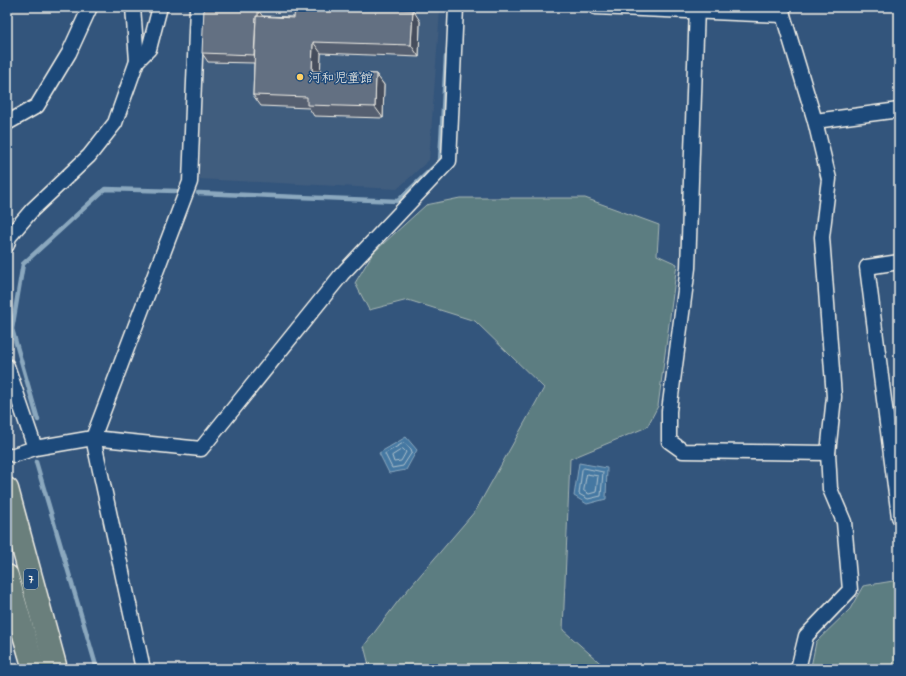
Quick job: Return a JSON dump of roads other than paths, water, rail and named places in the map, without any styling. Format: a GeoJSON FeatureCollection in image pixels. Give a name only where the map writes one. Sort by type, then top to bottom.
{"type":"FeatureCollection","features":[{"type":"Feature","properties":{"kind":"highway","name":"7"},"geometry":{"type":"LineString","coordinates":[[7,490],[56,669]]}},
{"type":"Feature","properties":{"kind":"highway","name":"7"},"geometry":{"type":"LineString","coordinates":[[7,576],[34,669]]}},
{"type":"Feature","properties":{"kind":"street"},"geometry":{"type":"LineString","coordinates":[[7,124],[37,106],[69,53],[90,7]]}},
{"type":"Feature","properties":{"kind":"street"},"geometry":{"type":"LineString","coordinates":[[7,245],[9,237],[32,210],[89,156],[115,123],[137,61],[133,7]]}},
{"type":"Feature","properties":{"kind":"street"},"geometry":{"type":"LineString","coordinates":[[137,61],[149,49],[160,7]]}},
{"type":"Feature","properties":{"kind":"street"},"geometry":{"type":"LineString","coordinates":[[144,669],[93,438],[190,182],[197,7]]}},
{"type":"Feature","properties":{"kind":"street"},"geometry":{"type":"LineString","coordinates":[[14,455],[35,448],[93,438],[201,449],[342,274],[448,161],[456,7]]}},
{"type":"Feature","properties":{"kind":"street"},"geometry":{"type":"LineString","coordinates":[[595,7],[783,11],[830,179],[822,237],[834,397],[828,454],[830,489],[844,522],[850,590],[806,636],[798,669]]}},
{"type":"Feature","properties":{"kind":"street"},"geometry":{"type":"LineString","coordinates":[[697,9],[688,268],[669,411],[669,440],[683,451],[828,454]]}},
{"type":"Feature","properties":{"kind":"street"},"geometry":{"type":"LineString","coordinates":[[815,121],[899,110]]}},
{"type":"Feature","properties":{"kind":"street"},"geometry":{"type":"LineString","coordinates":[[899,262],[867,267],[899,517]]}},
{"type":"Feature","properties":{"kind":"street"},"geometry":{"type":"LineString","coordinates":[[7,366],[35,448]]}},
{"type":"Feature","properties":{"kind":"water"},"geometry":{"type":"Polygon","coordinates":[[[406,437],[417,450],[406,470],[389,473],[379,453],[406,437]]]}},
{"type":"Feature","properties":{"kind":"water"},"geometry":{"type":"Polygon","coordinates":[[[579,463],[607,468],[606,499],[587,504],[574,496],[579,463]]]}},
{"type":"Feature","properties":{"kind":"waterway"},"geometry":{"type":"LineString","coordinates":[[198,193],[398,201],[440,161],[446,57]]}},
{"type":"Feature","properties":{"kind":"waterway"},"geometry":{"type":"LineString","coordinates":[[38,420],[12,329],[23,264],[105,189],[176,191]]}},
{"type":"Feature","properties":{"kind":"waterway"},"geometry":{"type":"LineString","coordinates":[[36,462],[97,669]]}},
{"type":"Feature","properties":{"kind":"place","name":"河和児童館"},"geometry":{"type":"Point","coordinates":[300,77]}}]}
